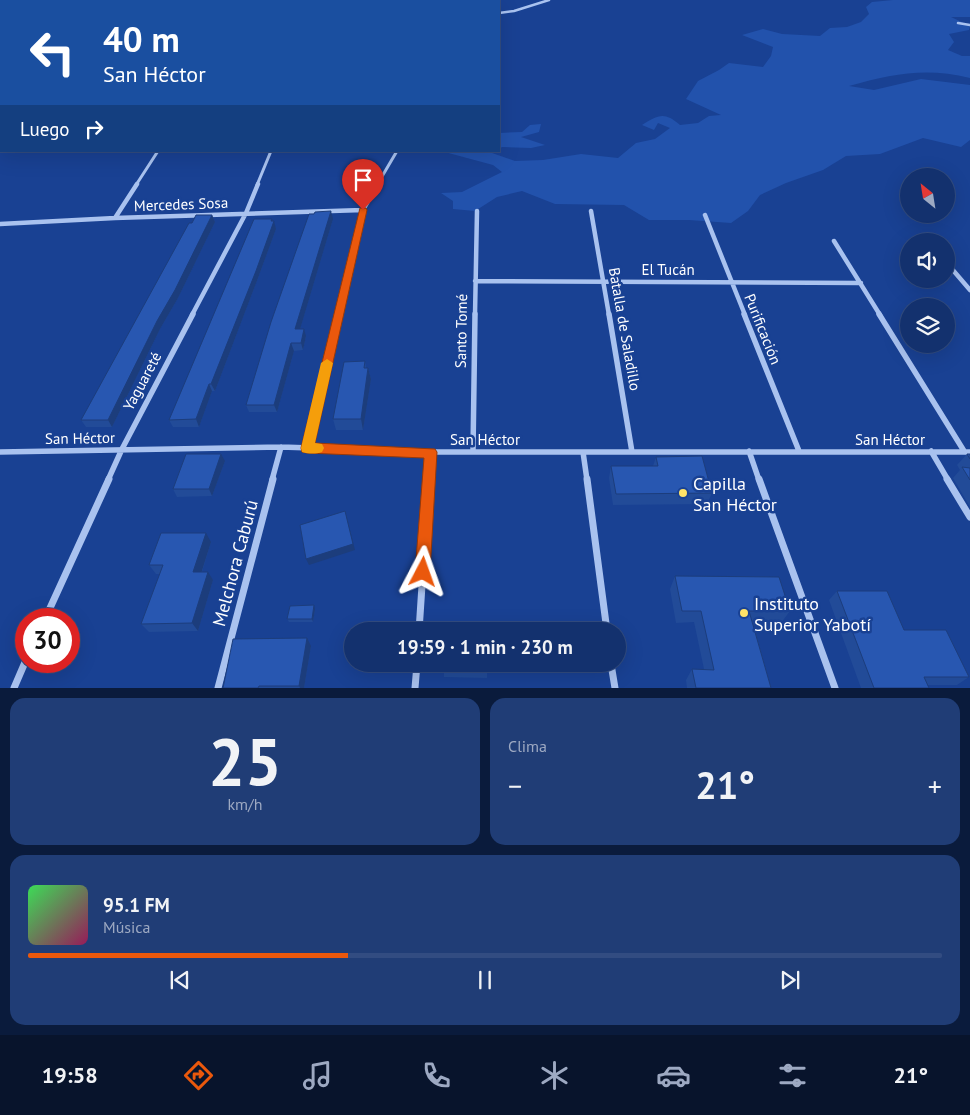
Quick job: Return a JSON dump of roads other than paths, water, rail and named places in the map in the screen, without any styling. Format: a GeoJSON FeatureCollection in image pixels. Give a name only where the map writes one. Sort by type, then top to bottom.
{"type":"FeatureCollection","features":[{"type":"Feature","properties":{"kind":"street"},"geometry":{"type":"LineString","coordinates":[[500,13],[514,11],[549,0]]}},
{"type":"Feature","properties":{"kind":"street"},"geometry":{"type":"LineString","coordinates":[[958,24],[970,25]]}},
{"type":"Feature","properties":{"kind":"street"},"geometry":{"type":"LineString","coordinates":[[115,218],[157,152]]}},
{"type":"Feature","properties":{"kind":"street","name":"Yaguareté"},"geometry":{"type":"LineString","coordinates":[[50,608],[122,449],[246,213],[270,152]]}},
{"type":"Feature","properties":{"kind":"street"},"geometry":{"type":"LineString","coordinates":[[307,448],[363,210],[396,152]]}},
{"type":"Feature","properties":{"kind":"street","name":"Mercedes Sosa"},"geometry":{"type":"LineString","coordinates":[[0,224],[115,218],[363,210]]}},
{"type":"Feature","properties":{"kind":"street","name":"Santo Tomé"},"geometry":{"type":"LineString","coordinates":[[474,451],[477,211]]}},
{"type":"Feature","properties":{"kind":"street","name":"Batalla de Saladillo"},"geometry":{"type":"LineString","coordinates":[[591,211],[632,452]]}},
{"type":"Feature","properties":{"kind":"street","name":"Purificación"},"geometry":{"type":"LineString","coordinates":[[705,215],[799,451]]}},
{"type":"Feature","properties":{"kind":"street"},"geometry":{"type":"LineString","coordinates":[[834,240],[967,452]]}},
{"type":"Feature","properties":{"kind":"street"},"geometry":{"type":"LineString","coordinates":[[955,272],[970,290]]}},
{"type":"Feature","properties":{"kind":"street","name":"El Tucán"},"geometry":{"type":"LineString","coordinates":[[475,281],[860,283]]}},
{"type":"Feature","properties":{"kind":"street","name":"San Héctor"},"geometry":{"type":"LineString","coordinates":[[0,452],[282,447],[431,452],[967,452]]}},
{"type":"Feature","properties":{"kind":"street","name":"Melchora Caburú"},"geometry":{"type":"LineString","coordinates":[[218,688],[282,447]]}},
{"type":"Feature","properties":{"kind":"street"},"geometry":{"type":"LineString","coordinates":[[749,451],[835,688]]}},
{"type":"Feature","properties":{"kind":"street"},"geometry":{"type":"LineString","coordinates":[[931,451],[970,517]]}},
{"type":"Feature","properties":{"kind":"street"},"geometry":{"type":"LineString","coordinates":[[420,622],[431,452]]}},
{"type":"Feature","properties":{"kind":"street"},"geometry":{"type":"LineString","coordinates":[[583,452],[606,622]]}},
{"type":"Feature","properties":{"kind":"street"},"geometry":{"type":"LineString","coordinates":[[415,688],[416,672]]}},
{"type":"Feature","properties":{"kind":"street"},"geometry":{"type":"LineString","coordinates":[[613,672],[615,688]]}},
{"type":"Feature","properties":{"kind":"street"},"geometry":{"type":"LineString","coordinates":[[14,688],[20,673]]}},
{"type":"Feature","properties":{"kind":"place","name":"Capilla San Héctor"},"geometry":{"type":"Point","coordinates":[683,493]}},
{"type":"Feature","properties":{"kind":"place","name":"Instituto Superior Yabotí"},"geometry":{"type":"Point","coordinates":[744,613]}}]}
